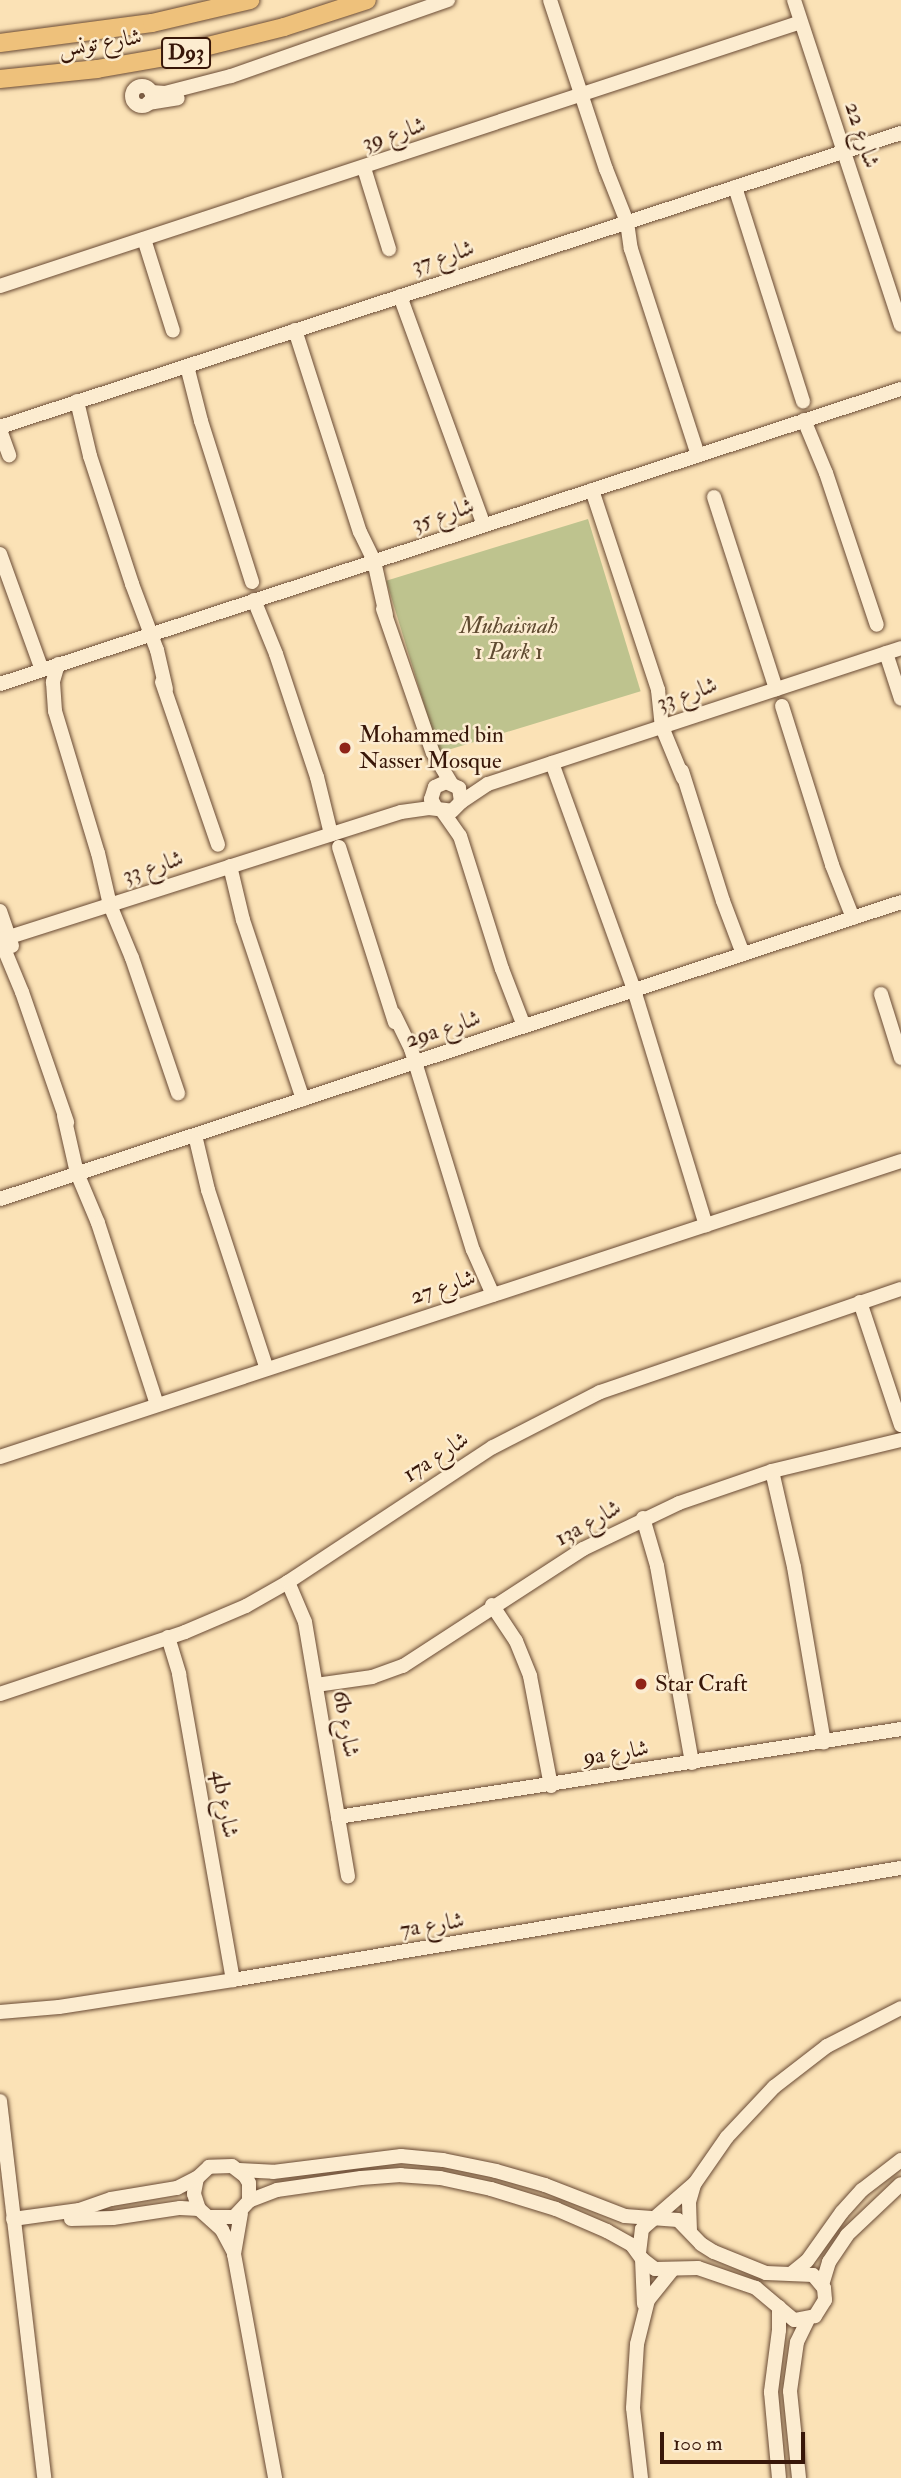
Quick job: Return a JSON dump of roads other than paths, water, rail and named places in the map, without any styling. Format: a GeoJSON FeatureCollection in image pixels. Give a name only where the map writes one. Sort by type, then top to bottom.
{"type":"FeatureCollection","features":[{"type":"Feature","properties":{"kind":"main road","name":"شارع تونس"},"geometry":{"type":"LineString","coordinates":[[0,43],[152,23],[250,0]]}},
{"type":"Feature","properties":{"kind":"main road","name":"شارع تونس"},"geometry":{"type":"LineString","coordinates":[[0,79],[160,58],[284,27],[367,0]]}},
{"type":"Feature","properties":{"kind":"street"},"geometry":{"type":"LineString","coordinates":[[150,98],[231,76],[448,0]]}},
{"type":"Feature","properties":{"kind":"street"},"geometry":{"type":"LineString","coordinates":[[550,0],[698,455]]}},
{"type":"Feature","properties":{"kind":"street","name":"شارع 22"},"geometry":{"type":"LineString","coordinates":[[794,0],[901,325]]}},
{"type":"Feature","properties":{"kind":"street","name":"شارع 39"},"geometry":{"type":"LineString","coordinates":[[0,286],[801,22]]}},
{"type":"Feature","properties":{"kind":"street","name":"شارع 37"},"geometry":{"type":"LineString","coordinates":[[0,428],[901,133]]}},
{"type":"Feature","properties":{"kind":"street"},"geometry":{"type":"LineString","coordinates":[[364,168],[389,250]]}},
{"type":"Feature","properties":{"kind":"street"},"geometry":{"type":"LineString","coordinates":[[735,187],[803,401]]}},
{"type":"Feature","properties":{"kind":"street"},"geometry":{"type":"LineString","coordinates":[[144,239],[173,331]]}},
{"type":"Feature","properties":{"kind":"street"},"geometry":{"type":"LineString","coordinates":[[404,294],[479,527]]}},
{"type":"Feature","properties":{"kind":"street"},"geometry":{"type":"LineString","coordinates":[[295,330],[433,753],[437,800],[460,836],[520,1028]]}},
{"type":"Feature","properties":{"kind":"street"},"geometry":{"type":"LineString","coordinates":[[183,367],[252,582]]}},
{"type":"Feature","properties":{"kind":"street","name":"شارع 35"},"geometry":{"type":"LineString","coordinates":[[0,684],[901,389]]}},
{"type":"Feature","properties":{"kind":"street"},"geometry":{"type":"LineString","coordinates":[[73,402],[218,845]]}},
{"type":"Feature","properties":{"kind":"street"},"geometry":{"type":"LineString","coordinates":[[809,419],[877,625]]}},
{"type":"Feature","properties":{"kind":"street"},"geometry":{"type":"LineString","coordinates":[[0,428],[9,455]]}},
{"type":"Feature","properties":{"kind":"street"},"geometry":{"type":"LineString","coordinates":[[592,490],[739,956]]}},
{"type":"Feature","properties":{"kind":"street"},"geometry":{"type":"LineString","coordinates":[[714,497],[776,689]]}},
{"type":"Feature","properties":{"kind":"street"},"geometry":{"type":"LineString","coordinates":[[0,554],[38,671]]}},
{"type":"Feature","properties":{"kind":"street"},"geometry":{"type":"LineString","coordinates":[[258,599],[488,1297]]}},
{"type":"Feature","properties":{"kind":"street","name":"شارع 33"},"geometry":{"type":"LineString","coordinates":[[437,800],[452,811],[488,784],[901,648]]}},
{"type":"Feature","properties":{"kind":"street"},"geometry":{"type":"LineString","coordinates":[[886,653],[901,699]]}},
{"type":"Feature","properties":{"kind":"street"},"geometry":{"type":"LineString","coordinates":[[58,664],[53,682],[55,711],[114,904],[178,1093]]}},
{"type":"Feature","properties":{"kind":"street"},"geometry":{"type":"LineString","coordinates":[[782,706],[849,919]]}},
{"type":"Feature","properties":{"kind":"street"},"geometry":{"type":"LineString","coordinates":[[433,753],[461,792],[460,836]]}},
{"type":"Feature","properties":{"kind":"street"},"geometry":{"type":"LineString","coordinates":[[556,761],[706,1225]]}},
{"type":"Feature","properties":{"kind":"street","name":"شارع 33"},"geometry":{"type":"LineString","coordinates":[[2,939],[226,868],[336,837],[437,800],[453,784],[488,784]]}},
{"type":"Feature","properties":{"kind":"street"},"geometry":{"type":"LineString","coordinates":[[226,868],[299,1100]]}},
{"type":"Feature","properties":{"kind":"street","name":"29a شارع"},"geometry":{"type":"LineString","coordinates":[[0,1199],[901,902]]}},
{"type":"Feature","properties":{"kind":"street"},"geometry":{"type":"LineString","coordinates":[[0,911],[2,939],[64,1116],[157,1405]]}},
{"type":"Feature","properties":{"kind":"street"},"geometry":{"type":"LineString","coordinates":[[881,994],[901,1058]]}},
{"type":"Feature","properties":{"kind":"street"},"geometry":{"type":"LineString","coordinates":[[191,1136],[267,1369]]}},
{"type":"Feature","properties":{"kind":"street","name":"شارع 27"},"geometry":{"type":"LineString","coordinates":[[0,1457],[901,1161]]}},
{"type":"Feature","properties":{"kind":"street","name":"17a شارع"},"geometry":{"type":"LineString","coordinates":[[3,1691],[168,1637],[223,1616],[288,1583],[493,1447],[563,1408],[637,1377],[901,1289]]}},
{"type":"Feature","properties":{"kind":"street"},"geometry":{"type":"LineString","coordinates":[[860,1302],[901,1424]]}},
{"type":"Feature","properties":{"kind":"street","name":"13a شارع"},"geometry":{"type":"LineString","coordinates":[[316,1685],[372,1677],[403,1666],[492,1605],[583,1549],[643,1518],[715,1489],[772,1471],[901,1440]]}},
{"type":"Feature","properties":{"kind":"street"},"geometry":{"type":"LineString","coordinates":[[772,1471],[794,1567],[824,1742]]}},
{"type":"Feature","properties":{"kind":"street"},"geometry":{"type":"LineString","coordinates":[[643,1518],[657,1566],[692,1763]]}},
{"type":"Feature","properties":{"kind":"street","name":"6b شارع"},"geometry":{"type":"LineString","coordinates":[[288,1583],[305,1622],[348,1876]]}},
{"type":"Feature","properties":{"kind":"street"},"geometry":{"type":"LineString","coordinates":[[492,1605],[516,1641],[530,1676],[551,1786]]}},
{"type":"Feature","properties":{"kind":"street","name":"4b شارع"},"geometry":{"type":"LineString","coordinates":[[168,1637],[179,1674],[233,1980]]}},
{"type":"Feature","properties":{"kind":"street","name":"9a شارع"},"geometry":{"type":"LineString","coordinates":[[338,1817],[551,1786],[901,1729]]}},
{"type":"Feature","properties":{"kind":"street","name":"7a شارع"},"geometry":{"type":"LineString","coordinates":[[59,2007],[812,1885],[901,1868]]}},
{"type":"Feature","properties":{"kind":"street","name":"7a شارع"},"geometry":{"type":"LineString","coordinates":[[812,1885],[901,1875]]}},
{"type":"Feature","properties":{"kind":"street"},"geometry":{"type":"LineString","coordinates":[[0,2012],[59,2007]]}},
{"type":"Feature","properties":{"kind":"street"},"geometry":{"type":"LineString","coordinates":[[0,2020],[59,2007]]}},
{"type":"Feature","properties":{"kind":"street"},"geometry":{"type":"LineString","coordinates":[[640,2478],[633,2387],[644,2309],[642,2229],[695,2183],[727,2137],[774,2087],[827,2046],[901,2008]]}},
{"type":"Feature","properties":{"kind":"street"},"geometry":{"type":"LineString","coordinates":[[0,2101],[44,2478]]}},
{"type":"Feature","properties":{"kind":"street"},"geometry":{"type":"LineString","coordinates":[[49,2219],[111,2199],[170,2190],[197,2178],[216,2164],[239,2170],[273,2172],[380,2157],[422,2157],[520,2178],[625,2216],[671,2217],[714,2252],[766,2273],[813,2275],[822,2285],[825,2294],[823,2306],[808,2319],[797,2342],[790,2391],[800,2477]]}},
{"type":"Feature","properties":{"kind":"street"},"geometry":{"type":"LineString","coordinates":[[792,2273],[807,2261],[842,2211],[862,2190],[901,2160]]}},
{"type":"Feature","properties":{"kind":"street"},"geometry":{"type":"LineString","coordinates":[[234,2254],[249,2183],[239,2170]]}},
{"type":"Feature","properties":{"kind":"street"},"geometry":{"type":"LineString","coordinates":[[14,2223],[49,2219],[113,2218],[174,2208],[226,2220],[277,2190],[401,2175],[440,2178],[491,2189],[556,2209],[616,2235],[655,2269],[689,2267],[707,2270],[762,2292],[794,2320],[808,2319]]}},
{"type":"Feature","properties":{"kind":"street"},"geometry":{"type":"LineString","coordinates":[[197,2178],[194,2194],[204,2213],[227,2238],[234,2254],[275,2478]]}},
{"type":"Feature","properties":{"kind":"street"},"geometry":{"type":"LineString","coordinates":[[690,2231],[689,2202],[695,2183]]}},
{"type":"Feature","properties":{"kind":"street"},"geometry":{"type":"LineString","coordinates":[[822,2285],[829,2262],[847,2235],[901,2183]]}},
{"type":"Feature","properties":{"kind":"street"},"geometry":{"type":"LineString","coordinates":[[644,2309],[658,2283],[672,2270]]}},
{"type":"Feature","properties":{"kind":"street"},"geometry":{"type":"LineString","coordinates":[[779,2307],[779,2330],[771,2392],[779,2478]]}},
{"type":"Feature","properties":{"kind":"place","name":"Mohammed bin Nasser Mosque"},"geometry":{"type":"Point","coordinates":[345,748]}},
{"type":"Feature","properties":{"kind":"place","name":"Star Craft"},"geometry":{"type":"Point","coordinates":[641,1684]}},
{"type":"Feature","properties":{"kind":"park label","name":"Muhaisnah 1 Park 1"},"geometry":{"type":"Point","coordinates":[509,639]}}]}
